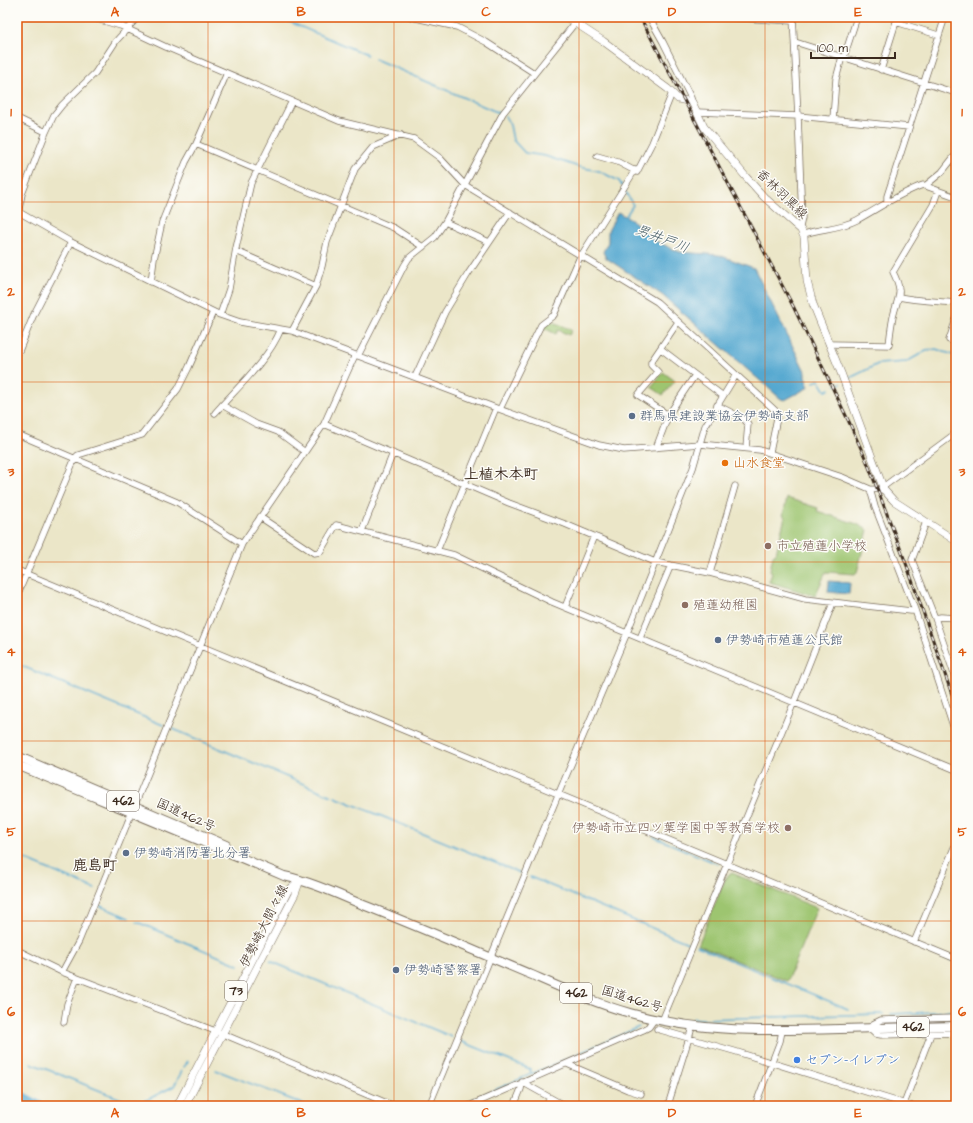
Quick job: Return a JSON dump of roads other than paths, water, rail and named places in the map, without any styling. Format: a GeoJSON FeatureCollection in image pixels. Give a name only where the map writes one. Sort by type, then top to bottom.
{"type":"FeatureCollection","features":[{"type":"Feature","properties":{"kind":"highway","name":"国道462号"},"geometry":{"type":"LineString","coordinates":[[17,756],[178,831],[284,876],[300,880],[383,913],[597,1002],[628,1013],[658,1021],[692,1027],[723,1029],[782,1031],[956,1026]]}},
{"type":"Feature","properties":{"kind":"highway","name":"国道462号"},"geometry":{"type":"LineString","coordinates":[[17,765],[133,809]]}},
{"type":"Feature","properties":{"kind":"main road"},"geometry":{"type":"LineString","coordinates":[[566,17],[603,41],[680,100],[692,102]]}},
{"type":"Feature","properties":{"kind":"main road","name":"香林羽黒線"},"geometry":{"type":"LineString","coordinates":[[692,102],[704,127],[758,190],[802,231],[810,296],[883,488],[894,501],[956,541]]}},
{"type":"Feature","properties":{"kind":"main road","name":"伊勢崎大間々線"},"geometry":{"type":"LineString","coordinates":[[177,1106],[288,891],[300,880]]}},
{"type":"Feature","properties":{"kind":"main road","name":"伊勢崎大間々線"},"geometry":{"type":"LineString","coordinates":[[185,1106],[295,894],[300,880]]}},
{"type":"Feature","properties":{"kind":"street"},"geometry":{"type":"LineString","coordinates":[[90,17],[127,28],[339,122],[414,139],[440,158],[466,185],[656,302],[778,413],[770,452]]}},
{"type":"Feature","properties":{"kind":"street"},"geometry":{"type":"LineString","coordinates":[[17,219],[22,194],[46,132],[58,110],[95,73],[116,41],[138,17]]}},
{"type":"Feature","properties":{"kind":"street"},"geometry":{"type":"LineString","coordinates":[[411,17],[457,27],[486,42],[534,74]]}},
{"type":"Feature","properties":{"kind":"street"},"geometry":{"type":"LineString","coordinates":[[649,17],[663,42],[692,102]]}},
{"type":"Feature","properties":{"kind":"street"},"geometry":{"type":"LineString","coordinates":[[722,17],[793,19],[802,231],[840,227],[857,220],[887,202],[921,186],[956,197]]}},
{"type":"Feature","properties":{"kind":"street"},"geometry":{"type":"LineString","coordinates":[[833,119],[836,78],[857,17]]}},
{"type":"Feature","properties":{"kind":"street"},"geometry":{"type":"LineString","coordinates":[[887,202],[887,196],[944,17]]}},
{"type":"Feature","properties":{"kind":"street"},"geometry":{"type":"LineString","coordinates":[[881,70],[896,22],[938,35]]}},
{"type":"Feature","properties":{"kind":"street"},"geometry":{"type":"LineString","coordinates":[[62,972],[79,941],[242,544],[324,424],[357,355],[409,258],[435,237],[466,185],[503,113],[575,23]]}},
{"type":"Feature","properties":{"kind":"street"},"geometry":{"type":"LineString","coordinates":[[795,42],[956,93]]}},
{"type":"Feature","properties":{"kind":"street"},"geometry":{"type":"LineString","coordinates":[[151,282],[162,222],[186,162],[196,144],[227,73]]}},
{"type":"Feature","properties":{"kind":"street"},"geometry":{"type":"LineString","coordinates":[[597,156],[618,162],[637,172],[672,93]]}},
{"type":"Feature","properties":{"kind":"street"},"geometry":{"type":"LineString","coordinates":[[220,315],[229,289],[251,182],[292,101]]}},
{"type":"Feature","properties":{"kind":"street"},"geometry":{"type":"LineString","coordinates":[[696,112],[798,116],[909,127]]}},
{"type":"Feature","properties":{"kind":"street"},"geometry":{"type":"LineString","coordinates":[[17,118],[46,132]]}},
{"type":"Feature","properties":{"kind":"street"},"geometry":{"type":"LineString","coordinates":[[292,331],[316,286],[327,242],[355,169],[373,147],[401,135]]}},
{"type":"Feature","properties":{"kind":"street"},"geometry":{"type":"LineString","coordinates":[[196,144],[394,228],[423,247]]}},
{"type":"Feature","properties":{"kind":"street"},"geometry":{"type":"LineString","coordinates":[[925,186],[942,172],[956,156]]}},
{"type":"Feature","properties":{"kind":"street"},"geometry":{"type":"LineString","coordinates":[[437,551],[498,408],[541,325],[554,315],[581,256],[635,170]]}},
{"type":"Feature","properties":{"kind":"street"},"geometry":{"type":"LineString","coordinates":[[829,344],[889,345],[900,285],[894,272],[933,205],[938,191]]}},
{"type":"Feature","properties":{"kind":"street"},"geometry":{"type":"LineString","coordinates":[[18,211],[71,242],[220,315],[240,322],[292,331],[599,445],[624,450],[700,444],[746,448],[770,452],[842,477],[870,489],[883,488],[956,433]]}},
{"type":"Feature","properties":{"kind":"street"},"geometry":{"type":"LineString","coordinates":[[415,377],[445,312],[468,274],[510,212]]}},
{"type":"Feature","properties":{"kind":"street"},"geometry":{"type":"LineString","coordinates":[[445,222],[489,242]]}},
{"type":"Feature","properties":{"kind":"street"},"geometry":{"type":"LineString","coordinates":[[17,356],[34,314],[71,242]]}},
{"type":"Feature","properties":{"kind":"street"},"geometry":{"type":"LineString","coordinates":[[236,251],[316,286]]}},
{"type":"Feature","properties":{"kind":"street"},"geometry":{"type":"LineString","coordinates":[[899,297],[917,301],[925,299],[956,303]]}},
{"type":"Feature","properties":{"kind":"street"},"geometry":{"type":"LineString","coordinates":[[17,596],[75,458],[78,455],[142,435],[178,388],[190,367],[213,312]]}},
{"type":"Feature","properties":{"kind":"street"},"geometry":{"type":"LineString","coordinates":[[956,319],[949,340],[956,342]]}},
{"type":"Feature","properties":{"kind":"street"},"geometry":{"type":"LineString","coordinates":[[669,414],[665,413],[638,395],[658,372],[651,365],[651,362],[678,322]]}},
{"type":"Feature","properties":{"kind":"street"},"geometry":{"type":"LineString","coordinates":[[215,413],[265,357],[278,337],[281,329]]}},
{"type":"Feature","properties":{"kind":"street"},"geometry":{"type":"LineString","coordinates":[[661,349],[723,396]]}},
{"type":"Feature","properties":{"kind":"street"},"geometry":{"type":"LineString","coordinates":[[656,448],[669,414],[695,375]]}},
{"type":"Feature","properties":{"kind":"street"},"geometry":{"type":"LineString","coordinates":[[429,1106],[627,633],[693,468],[705,426],[736,375]]}},
{"type":"Feature","properties":{"kind":"street"},"geometry":{"type":"LineString","coordinates":[[222,405],[256,424],[278,432],[305,452]]}},
{"type":"Feature","properties":{"kind":"street"},"geometry":{"type":"LineString","coordinates":[[717,405],[744,419],[748,424],[746,448]]}},
{"type":"Feature","properties":{"kind":"street"},"geometry":{"type":"LineString","coordinates":[[324,424],[509,503],[594,536],[655,562],[710,573],[805,599],[911,611],[915,610]]}},
{"type":"Feature","properties":{"kind":"street"},"geometry":{"type":"LineString","coordinates":[[17,434],[177,502],[242,544]]}},
{"type":"Feature","properties":{"kind":"street"},"geometry":{"type":"LineString","coordinates":[[362,531],[393,453]]}},
{"type":"Feature","properties":{"kind":"street"},"geometry":{"type":"LineString","coordinates":[[710,573],[735,486]]}},
{"type":"Feature","properties":{"kind":"street"},"geometry":{"type":"LineString","coordinates":[[870,489],[875,507],[915,610],[956,735]]}},
{"type":"Feature","properties":{"kind":"street"},"geometry":{"type":"LineString","coordinates":[[260,517],[314,553],[320,552],[336,525],[454,555],[565,607],[956,770]]}},
{"type":"Feature","properties":{"kind":"street"},"geometry":{"type":"LineString","coordinates":[[926,522],[912,560],[935,618],[956,680]]}},
{"type":"Feature","properties":{"kind":"street"},"geometry":{"type":"LineString","coordinates":[[565,607],[594,536]]}},
{"type":"Feature","properties":{"kind":"street"},"geometry":{"type":"LineString","coordinates":[[640,638],[671,565]]}},
{"type":"Feature","properties":{"kind":"street"},"geometry":{"type":"LineString","coordinates":[[17,570],[956,960]]}},
{"type":"Feature","properties":{"kind":"street"},"geometry":{"type":"LineString","coordinates":[[469,1106],[643,1030],[658,1021],[726,865],[794,702],[833,603]]}},
{"type":"Feature","properties":{"kind":"street"},"geometry":{"type":"LineString","coordinates":[[935,618],[956,618]]}},
{"type":"Feature","properties":{"kind":"street"},"geometry":{"type":"LineString","coordinates":[[914,942],[956,843]]}},
{"type":"Feature","properties":{"kind":"street"},"geometry":{"type":"LineString","coordinates":[[17,950],[62,972],[223,1034],[394,1106]]}},
{"type":"Feature","properties":{"kind":"street"},"geometry":{"type":"LineString","coordinates":[[64,1022],[68,1004],[77,978]]}},
{"type":"Feature","properties":{"kind":"street"},"geometry":{"type":"LineString","coordinates":[[956,1018],[884,1020],[875,1022],[870,1028],[876,1034],[956,1033]]}},
{"type":"Feature","properties":{"kind":"street"},"geometry":{"type":"LineString","coordinates":[[669,1102],[692,1027]]}},
{"type":"Feature","properties":{"kind":"street"},"geometry":{"type":"LineString","coordinates":[[657,1029],[912,1106]]}},
{"type":"Feature","properties":{"kind":"street"},"geometry":{"type":"LineString","coordinates":[[755,1106],[780,1041],[782,1031]]}},
{"type":"Feature","properties":{"kind":"street"},"geometry":{"type":"LineString","coordinates":[[904,1104],[931,1034]]}},
{"type":"Feature","properties":{"kind":"street"},"geometry":{"type":"LineString","coordinates":[[567,1064],[641,1094]]}},
{"type":"Feature","properties":{"kind":"street"},"geometry":{"type":"LineString","coordinates":[[522,1082],[565,1106]]}},
{"type":"Feature","properties":{"kind":"street"},"geometry":{"type":"LineString","coordinates":[[514,1106],[521,1089],[522,1082]]}},
{"type":"Feature","properties":{"kind":"street"},"geometry":{"type":"LineString","coordinates":[[546,1106],[550,1098]]}},
{"type":"Feature","properties":{"kind":"street"},"geometry":{"type":"LineString","coordinates":[[885,1106],[887,1099]]}},
{"type":"Feature","properties":{"kind":"street"},"geometry":{"type":"LineString","coordinates":[[481,1106],[483,1100]]}},
{"type":"Feature","properties":{"kind":"water"},"geometry":{"type":"Polygon","coordinates":[[[618,212],[636,223],[653,240],[680,252],[719,255],[754,268],[805,371],[805,377],[809,387],[785,400],[781,399],[662,295],[606,258],[603,252],[608,242],[608,231],[618,212]]]}},
{"type":"Feature","properties":{"kind":"water"},"geometry":{"type":"Polygon","coordinates":[[[829,581],[850,583],[849,594],[828,592],[829,581]]]}},
{"type":"Feature","properties":{"kind":"waterway","name":"男井戸川"},"geometry":{"type":"LineString","coordinates":[[278,17],[367,55]]}},
{"type":"Feature","properties":{"kind":"waterway","name":"男井戸川"},"geometry":{"type":"LineString","coordinates":[[375,59],[499,113]]}},
{"type":"Feature","properties":{"kind":"waterway","name":"男井戸川"},"geometry":{"type":"LineString","coordinates":[[505,116],[510,125],[513,140],[525,153],[545,156],[579,167],[599,171],[619,181],[622,186]]}},
{"type":"Feature","properties":{"kind":"waterway","name":"男井戸川"},"geometry":{"type":"LineString","coordinates":[[625,191],[633,205],[625,217]]}},
{"type":"Feature","properties":{"kind":"waterway","name":"男井戸川"},"geometry":{"type":"LineString","coordinates":[[848,379],[878,364],[906,362],[926,351],[936,349],[956,356]]}},
{"type":"Feature","properties":{"kind":"waterway","name":"男井戸川"},"geometry":{"type":"LineString","coordinates":[[814,382],[819,380],[826,391],[830,389]]}},
{"type":"Feature","properties":{"kind":"waterway","name":"男井戸川"},"geometry":{"type":"LineString","coordinates":[[836,385],[841,383]]}},
{"type":"Feature","properties":{"kind":"waterway"},"geometry":{"type":"LineString","coordinates":[[17,664],[163,725]]}},
{"type":"Feature","properties":{"kind":"waterway"},"geometry":{"type":"LineString","coordinates":[[173,729],[332,796]]}},
{"type":"Feature","properties":{"kind":"waterway"},"geometry":{"type":"LineString","coordinates":[[335,797],[520,873]]}},
{"type":"Feature","properties":{"kind":"waterway"},"geometry":{"type":"LineString","coordinates":[[654,837],[718,864]]}},
{"type":"Feature","properties":{"kind":"waterway"},"geometry":{"type":"LineString","coordinates":[[17,856],[95,889]]}},
{"type":"Feature","properties":{"kind":"waterway"},"geometry":{"type":"LineString","coordinates":[[530,877],[688,943]]}},
{"type":"Feature","properties":{"kind":"waterway"},"geometry":{"type":"LineString","coordinates":[[98,905],[129,918]]}},
{"type":"Feature","properties":{"kind":"waterway"},"geometry":{"type":"LineString","coordinates":[[137,922],[239,965]]}},
{"type":"Feature","properties":{"kind":"waterway"},"geometry":{"type":"LineString","coordinates":[[697,946],[848,1009]]}},
{"type":"Feature","properties":{"kind":"waterway"},"geometry":{"type":"LineString","coordinates":[[930,951],[956,962]]}},
{"type":"Feature","properties":{"kind":"waterway"},"geometry":{"type":"LineString","coordinates":[[270,961],[452,1037]]}},
{"type":"Feature","properties":{"kind":"waterway"},"geometry":{"type":"LineString","coordinates":[[891,1014],[956,1011]]}},
{"type":"Feature","properties":{"kind":"waterway"},"geometry":{"type":"LineString","coordinates":[[693,1018],[883,1014]]}},
{"type":"Feature","properties":{"kind":"waterway"},"geometry":{"type":"LineString","coordinates":[[458,1106],[639,1027]]}},
{"type":"Feature","properties":{"kind":"waterway"},"geometry":{"type":"LineString","coordinates":[[460,1041],[530,1069],[531,1073]]}},
{"type":"Feature","properties":{"kind":"waterway"},"geometry":{"type":"LineString","coordinates":[[184,1067],[188,1061]]}},
{"type":"Feature","properties":{"kind":"waterway"},"geometry":{"type":"LineString","coordinates":[[31,1063],[126,1101],[139,1104],[174,1086],[182,1071]]}},
{"type":"Feature","properties":{"kind":"waterway"},"geometry":{"type":"LineString","coordinates":[[216,1070],[308,1106]]}},
{"type":"Feature","properties":{"kind":"waterway"},"geometry":{"type":"LineString","coordinates":[[17,1094],[39,1106]]}},
{"type":"Feature","properties":{"kind":"waterway"},"geometry":{"type":"LineString","coordinates":[[17,1106],[22,1097]]}},
{"type":"Feature","properties":{"kind":"railway"},"geometry":{"type":"LineString","coordinates":[[640,17],[793,306],[850,424],[867,462],[907,566],[956,706]]}},
{"type":"Feature","properties":{"kind":"place","name":"群馬県建設業協会伊勢崎支部"},"geometry":{"type":"Point","coordinates":[632,416]}},
{"type":"Feature","properties":{"kind":"place","name":"山水食堂"},"geometry":{"type":"Point","coordinates":[725,463]}},
{"type":"Feature","properties":{"kind":"place","name":"市立殖蓮小学校"},"geometry":{"type":"Point","coordinates":[768,546]}},
{"type":"Feature","properties":{"kind":"place","name":"殖蓮幼稚園"},"geometry":{"type":"Point","coordinates":[685,605]}},
{"type":"Feature","properties":{"kind":"place","name":"伊勢崎市殖蓮公民館"},"geometry":{"type":"Point","coordinates":[718,640]}},
{"type":"Feature","properties":{"kind":"place","name":"伊勢崎市立四ツ葉学園中等教育学校"},"geometry":{"type":"Point","coordinates":[788,828]}},
{"type":"Feature","properties":{"kind":"place","name":"伊勢崎消防署北分署"},"geometry":{"type":"Point","coordinates":[126,853]}},
{"type":"Feature","properties":{"kind":"place","name":"伊勢崎警察署"},"geometry":{"type":"Point","coordinates":[396,970]}},
{"type":"Feature","properties":{"kind":"place","name":"セブン-イレブン"},"geometry":{"type":"Point","coordinates":[797,1060]}},
{"type":"Feature","properties":{"kind":"district","name":"上植木本町"},"geometry":{"type":"Point","coordinates":[501,474]}},
{"type":"Feature","properties":{"kind":"district","name":"鹿島町"},"geometry":{"type":"Point","coordinates":[95,865]}}]}
